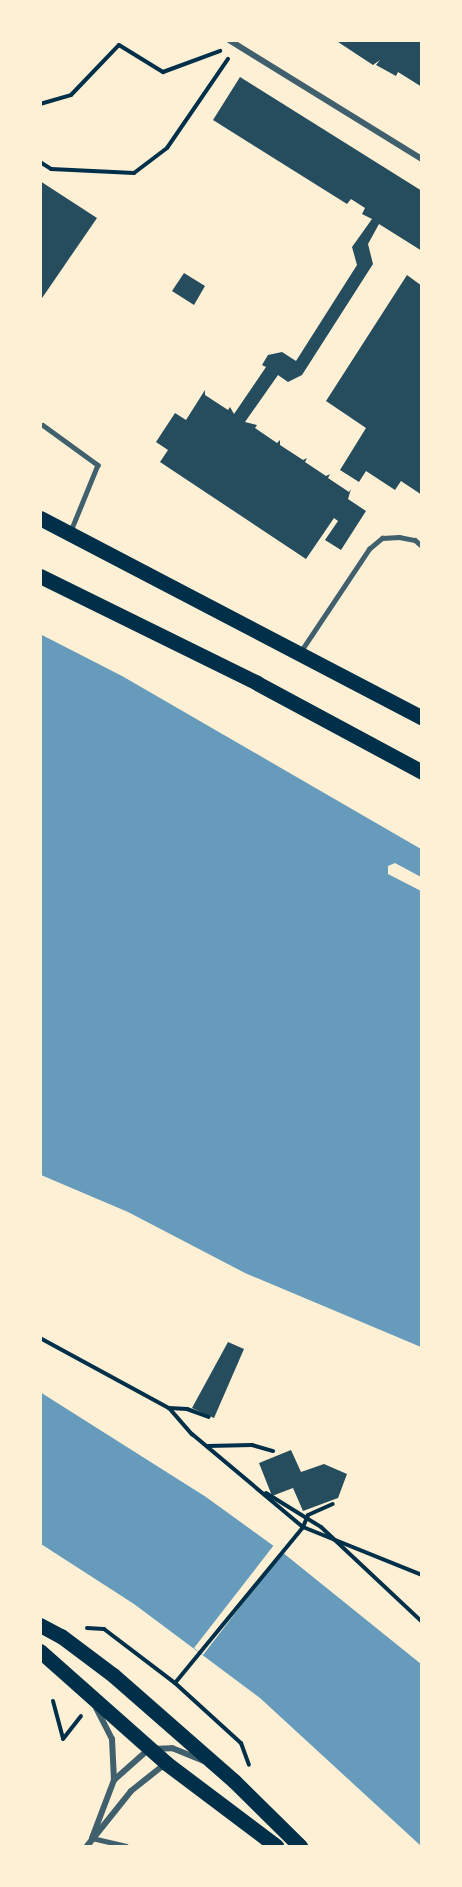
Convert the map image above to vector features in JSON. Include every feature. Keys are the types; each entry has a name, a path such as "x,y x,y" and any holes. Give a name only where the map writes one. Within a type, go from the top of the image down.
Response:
{"main road":[{"path":"40,518 422,718"},
{"path":"40,576 257,683 422,772"},
{"path":"40,1625 62,1636 113,1675 300,1846"},
{"path":"40,1651 149,1749 276,1846"}],"street":[{"path":"229,40 422,159"},
{"path":"92,1838 114,1780 112,1739 93,1701"},
{"path":"114,1780 149,1749 172,1748 216,1767"},
{"path":"87,1846 131,1791 166,1763"}],"lane":[{"path":"43,425 98,465 83,509 70,533"},
{"path":"300,654 369,549 382,538 399,537 415,540 422,546"},
{"path":"92,1838 126,1846"}],"path":[{"path":"40,104 71,95 119,45 163,72 237,46"},
{"path":"40,162 51,169 134,173 167,148 237,46"},
{"path":"40,1338 169,1408 207,1446 303,1527 332,1541 422,1575"},
{"path":"169,1408 187,1409 209,1417"},
{"path":"207,1446 252,1445 273,1451"},
{"path":"232,1467 321,1527 332,1541 422,1622"},
{"path":"175,1683 303,1527 308,1515 333,1504"},
{"path":"87,1628 104,1629 175,1683 241,1743 249,1765"},
{"path":"53,1701 63,1739 93,1701"}],"water":[{"path":"40,634 122,676 421,849 421,1347 245,1273 128,1212 41,1175"},
{"path":"40,1392 206,1497 282,1552 421,1664 421,1846 260,1698 134,1604 41,1544"}],"pier":[{"path":"395,863 421,877 421,891 388,874 388,866"},
{"path":"274,1545 282,1552 203,1655 194,1648"}],"building":[{"path":"335,40 422,40 422,87 398,72 396,76 376,65 380,60 373,65"},
{"path":"240,77 422,191 422,251 379,224 368,244 373,264 302,375 288,382 278,375 245,422 257,425 255,428 277,443 280,440 280,445 303,460 307,458 305,462 326,476 330,474 328,478 349,492 351,489 348,499 366,511 341,550 325,540 338,521 334,518 306,559 160,462 168,450 156,442 175,413 186,420 205,390 205,395 228,410 230,407 234,414 266,367 262,365 268,355 282,352 296,361 357,265 352,247 372,219 362,214 365,208 351,199 347,204 213,120"},
{"path":"40,181 97,218 40,301"},
{"path":"184,273 205,286 194,305 172,291"},
{"path":"407,275 422,286 422,495 401,481 395,490 366,471 359,482 340,470 366,428 326,401"},
{"path":"228,1342 244,1349 214,1418 192,1408"},
{"path":"291,1450 301,1472 324,1464 347,1474 338,1498 303,1511 293,1488 272,1496 259,1463"}]}
